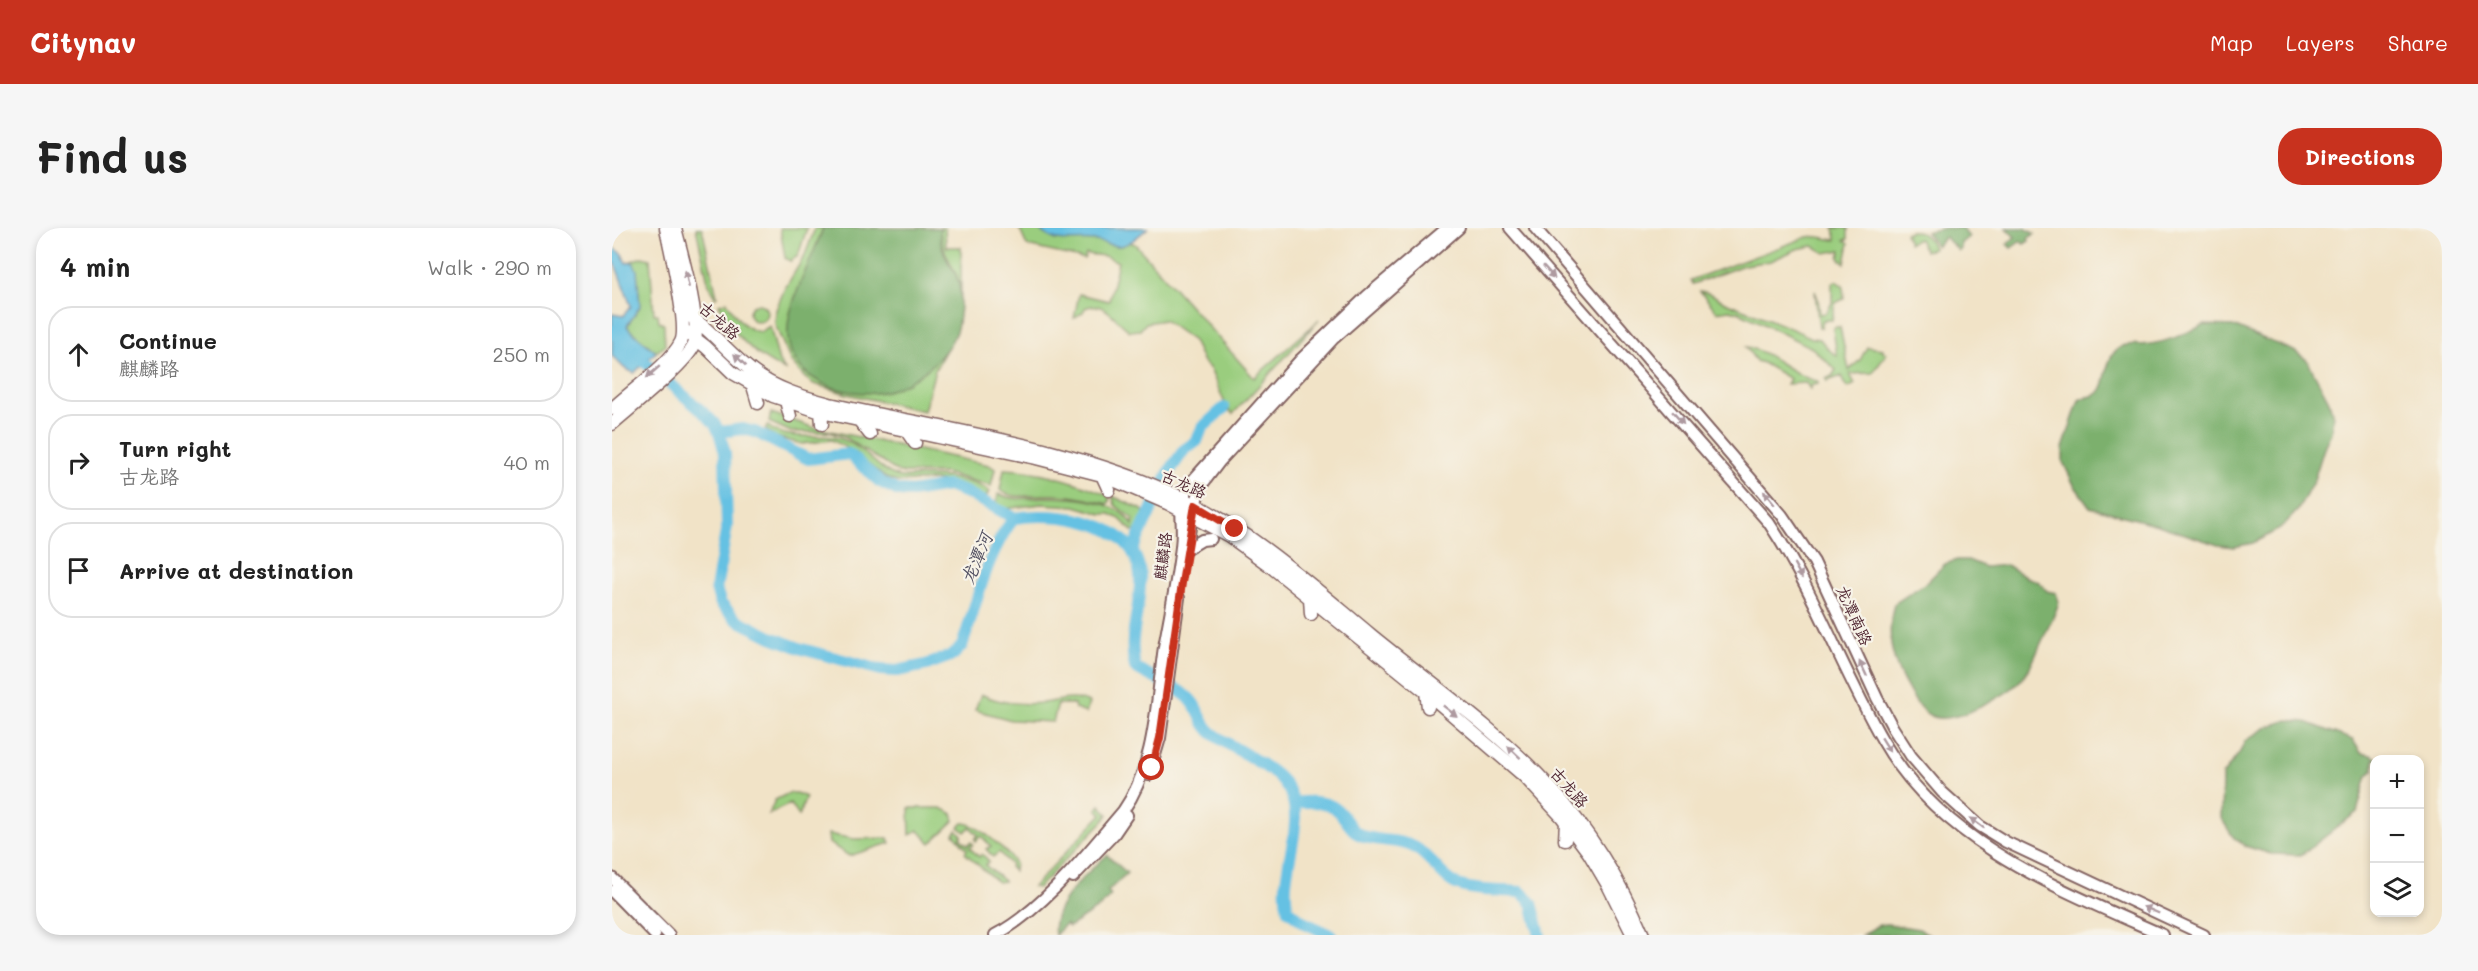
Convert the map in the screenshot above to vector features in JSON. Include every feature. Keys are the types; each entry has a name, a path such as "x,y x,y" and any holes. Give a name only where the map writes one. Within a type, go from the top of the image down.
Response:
{"main road":[{"path":"666,228 681,310 692,334"},
{"path":"612,424 640,392 677,358 681,343 692,334 694,318 675,228"},
{"path":"1181,504 1195,477 1301,359 1367,296 1447,228"},
{"name":"麒麟路","path":"1167,662 1194,510 1204,481 1304,368 1344,328 1459,228"},
{"name":"龙潭南路","path":"1510,228 1769,523 1801,575 1883,743 1904,773 1936,808 1971,837 2023,868 2163,935"},
{"name":"龙潭南路","path":"1535,228 1782,514 1807,550 1879,703 1902,743 1929,778 1960,810 2006,842 2111,890 2198,934"},
{"name":"古龙路","path":"681,310 694,318 753,372 805,398 1119,468 1159,494"},
{"name":"古龙路","path":"692,334 733,373 753,386 822,418 859,420 959,441 1058,469 1102,476 1159,494 1194,510 1229,536 1277,559 1362,622 1497,736 1548,785 1605,859 1643,935"},
{"path":"771,369 776,385"},
{"path":"753,386 758,403"},
{"path":"613,408 640,392"},
{"path":"1657,408 1658,396"},
{"path":"786,401 790,416"},
{"path":"865,403 872,414"},
{"path":"1712,416 1713,434"},
{"path":"859,420 870,434"},
{"path":"906,430 915,443"},
{"path":"959,441 966,454"},
{"path":"1082,451 1088,462"},
{"path":"1102,476 1109,490"},
{"name":"麒麟路","path":"995,935 1012,925 1051,892 1132,799 1144,773 1161,703 1167,662 1181,549 1181,504"},
{"path":"1187,549 1202,540 1211,539"},
{"path":"1271,582 1277,559"},
{"name":"古龙路","path":"1277,559 1310,598 1426,692 1475,739 1524,776 1566,822 1633,935"},
{"path":"1310,598 1311,614"},
{"path":"1348,629 1350,645"},
{"path":"1426,692 1428,707"},
{"name":"麒麟路","path":"1008,935 1045,905 1120,827 1141,793 1152,768 1160,738 1161,703"},
{"path":"1565,840 1566,822"},
{"path":"2072,893 2080,877"},
{"path":"612,878 669,935"},
{"path":"612,891 655,935"},
{"path":"1637,920 1640,904"}],"green space":[{"path":"696,228 702,228 717,296 715,297 708,282"},
{"path":"780,228 807,228 798,256 790,261 785,258"},
{"path":"815,228 823,228 807,270 804,372 842,389 881,390 899,386 916,377 933,364 947,348 935,370 924,411 847,394 814,384 805,378 791,362 775,325 776,310 784,290 805,255"},
{"path":"823,228 940,228 941,241 947,259 960,287 958,324 954,336 938,360 913,379 887,391 857,392 824,384 799,366 792,353 788,337 789,318 795,296"},
{"path":"940,228 945,228 946,247 961,247 961,296 957,278 943,246"},
{"path":"1019,228 1037,228 1056,240 1095,240 1120,246 1129,242 1135,244 1254,378 1319,320 1233,414 1227,408 1210,369 1203,362 1193,341 1164,320 1146,323 1140,330 1130,331 1105,309 1092,306 1085,308 1074,318 1079,294 1109,301 1118,262 1105,256 1086,254 1084,259 1027,246"},
{"path":"1834,228 1848,228 1848,239 1845,240 1849,243 1845,263 1839,258 1841,250 1825,253 1813,246 1797,249 1771,261 1744,265 1693,284 1691,280 1807,237 1836,240"},
{"path":"1945,228 1962,228 1969,237 1961,243 1959,251 1945,237 1936,246 1926,232"},
{"path":"2006,228 2025,228 2035,234 2024,244 2021,241 2011,248 2007,244 2015,237"},
{"path":"1911,231 1925,236 1933,249 1925,251 1919,239 1909,243 1905,233"},
{"path":"642,257 650,259 654,314 658,314 659,322 664,324 665,346 656,352 627,326 640,306 631,263 626,263"},
{"path":"1836,281 1843,286 1844,299 1835,303 1832,320 1823,320 1819,328 1815,291 1820,314 1826,313 1832,303 1832,283"},
{"path":"1700,291 1812,338 1820,339 1837,356 1833,329 1840,327 1849,370 1860,360 1867,347 1883,349 1883,352 1887,353 1873,373 1850,374 1855,384 1848,388 1842,376 1827,381 1826,379 1836,370 1812,348 1739,312 1729,310 1717,312"},
{"path":"727,302 740,321 749,328 760,332 770,326 779,362 785,370 764,359 737,334 719,304"},
{"path":"758,304 764,307 767,313 764,319 758,322 752,319 749,313 752,307"},
{"path":"2204,325 2233,326 2294,351 2307,360 2329,401 2333,416 2331,433 2314,480 2298,510 2280,529 2253,543 2234,547 2218,545 2158,525 2090,507 2074,485 2063,462 2063,448 2079,400 2095,395 2101,390 2109,362 2116,350 2126,345 2148,345 2165,341"},
{"path":"1746,347 1764,353 1800,375 1818,381 1818,384 1812,385 1810,389 1806,383 1787,384 1790,379 1756,361"},
{"path":"771,413 812,427 989,465 995,469 991,486 945,473 899,473 845,437 829,432 791,432 769,422"},
{"path":"768,426 776,431 796,436 838,438 847,441 879,466 900,477 948,477 967,481 989,491 986,498 957,484 934,480 897,482 886,478 856,453 832,440 802,444 775,437 765,429"},
{"path":"1004,469 1044,474 1070,481 1108,495 1110,501 1108,504 1063,495 1013,496 1006,494 1000,490"},
{"path":"998,494 1017,498 1083,499 1117,510 1133,525 1133,519 1115,505 1112,496 1145,513 1137,531 1132,531 1120,519 1110,514 1075,506 1041,504 1005,509 996,505"},
{"path":"1957,560 1968,560 1985,567 2007,565 2039,582 2047,591 2056,593 2059,602 2032,662 2018,683 2001,696 1976,709 1940,718 1931,716 1922,709 1903,680 1895,662 1890,634 1891,624 1894,604 1927,582 1945,564"},
{"path":"981,694 1019,703 1071,699 1089,703 1086,713 1075,709 1074,704 1058,704 1053,722 1011,720 975,710"},
{"path":"2288,720 2306,722 2353,740 2361,753 2371,755 2370,773 2367,776 2357,812 2301,855 2271,854 2245,846 2233,837 2221,818 2222,776 2240,752 2245,741 2267,727"},
{"path":"789,793 806,797 799,816 790,804 769,814 775,800"},
{"path":"1100,805 1108,814 1105,819 1038,888 1033,887 1102,814 1097,809"},
{"path":"909,808 941,808 952,813 954,821 931,843 918,830 910,835"},
{"path":"963,823 976,827 999,845 1015,863 1014,871 999,852 993,857 986,849 991,846 981,836 976,841 978,835 970,827 965,832 959,827"},
{"path":"957,830 962,835 960,838 968,845 971,842 973,844 970,848 979,857 982,854 989,861 985,865 1004,881 998,882 965,853 967,849 954,834"},
{"path":"828,834 854,839 888,838 890,843 849,856 829,843"},
{"path":"1107,855 1127,873 1108,891 1111,895 1101,906 1069,927 1066,924 1055,935 1058,913 1071,891"},
{"path":"1879,925 1919,929 1930,935 1862,935"}],"water":[{"path":"1037,228 1148,228 1131,241 1119,246 1087,240 1058,240"},
{"path":"612,247 622,254 626,263 633,262 637,270 640,306 627,326 656,352 634,373 624,368 612,356 612,314 623,316 631,306 615,264 612,262"}],"waterway":[{"name":"龙潭河","path":"612,331 715,424 725,453 727,526 716,589 721,604 737,620 771,637 802,649 881,670 897,671 926,665 953,655 962,646 989,563 1004,532 1014,518 1032,516 1072,518 1110,531 1125,542 1135,556 1140,575 1133,644 1135,667 1184,694 1192,702 1210,731 1272,771 1282,781 1290,792 1295,818 1286,884 1288,910 1305,923 1331,935"},
{"path":"1132,551 1169,472 1184,450 1197,441 1202,428 1224,408"},
{"path":"719,432 743,429 755,432 808,459 849,454 880,482 898,491 912,492 948,486 967,493 1014,518"},
{"path":"1294,803 1313,802 1332,806 1359,834 1412,846 1424,854 1445,877 1458,885 1481,890 1521,892 1532,903 1540,935"}],"route":[{"path":"1152,768 1160,738 1176,618 1195,505 1235,529"}]}
